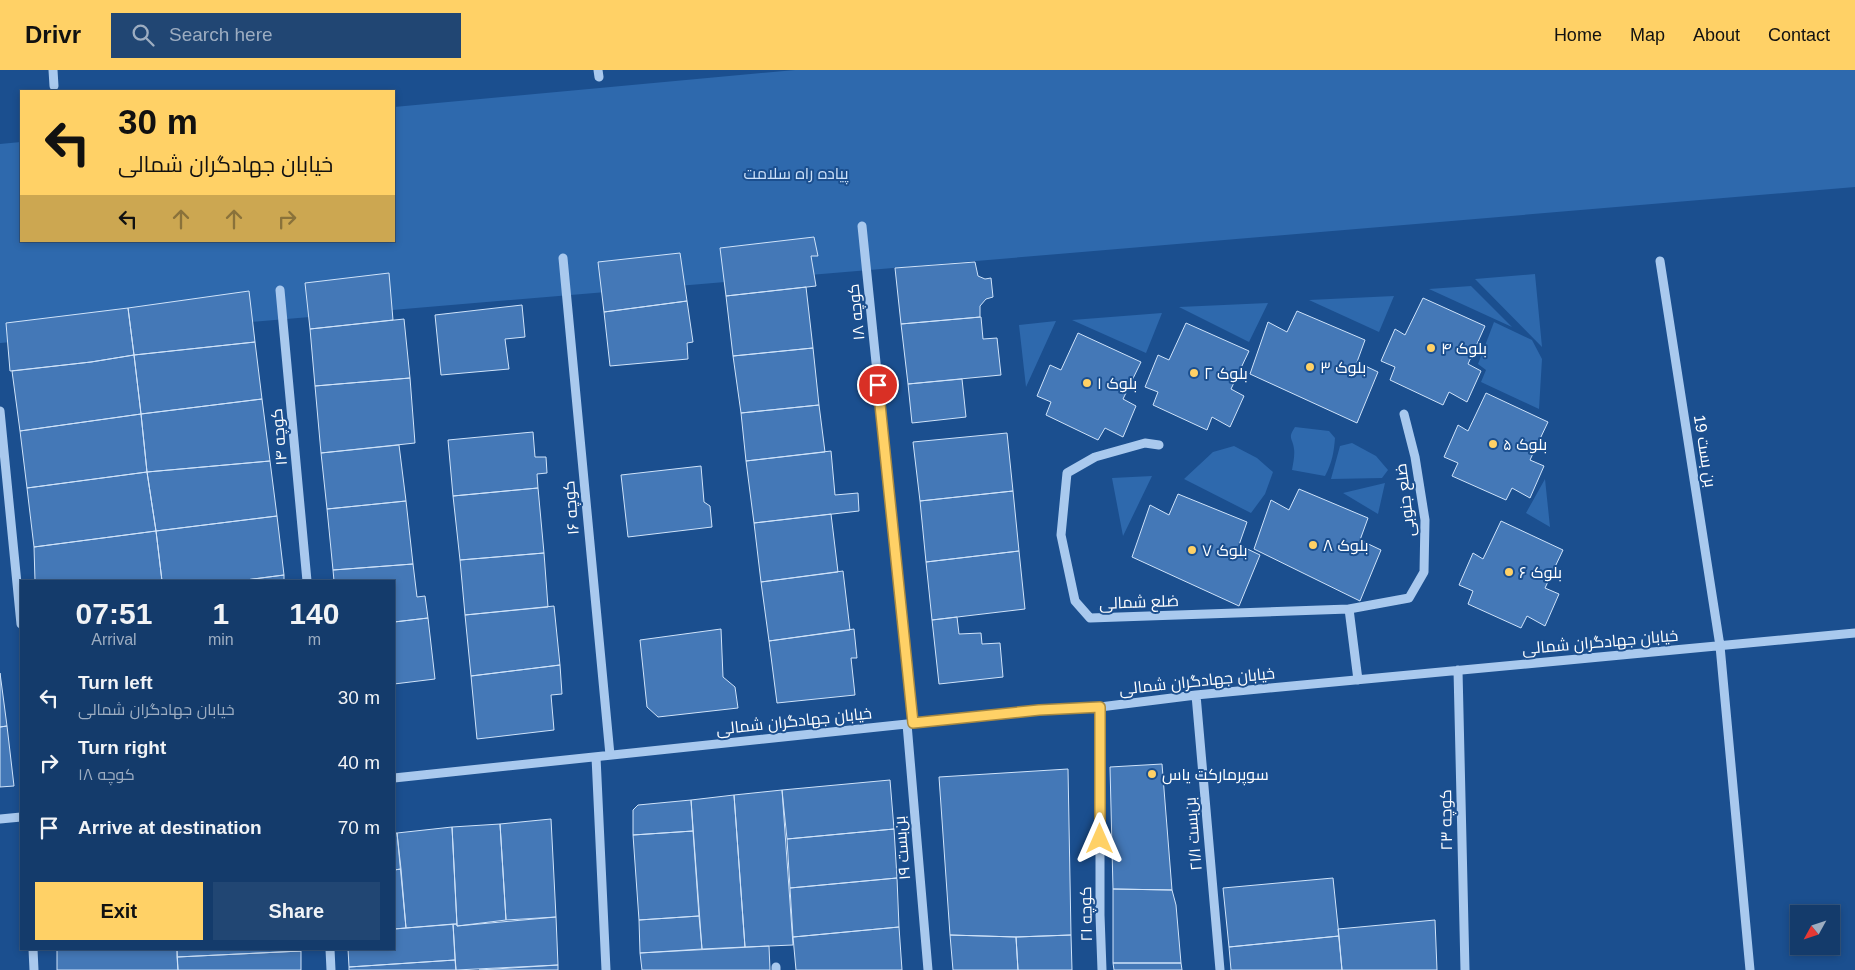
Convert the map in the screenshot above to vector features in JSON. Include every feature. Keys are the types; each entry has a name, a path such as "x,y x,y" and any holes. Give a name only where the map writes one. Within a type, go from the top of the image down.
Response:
{"street":[{"path":"53,70 54,86"},
{"name":"کوچه ۱۸","path":"862,226 910,724"},
{"name":"کوچه ۱۶","path":"563,258 610,755"},
{"name":"بن بست 19","path":"1660,261 1720,646 1750,970"},
{"name":"کوچه ۱۴","path":"280,290 308,580"},
{"path":"0,411 20,614"},
{"name":"ضلع جنوبی","path":"1349,609 1409,598 1424,572 1425,520 1415,457 1404,414"},
{"name":"ضلع شمالی","path":"1159,445 1146,443 1095,457 1068,474 1061,534 1075,601 1090,618 1349,609"},
{"path":"1349,609 1358,680"},
{"name":"خیابان جهادگران شمالی","path":"395,778 1039,710 1100,707 1196,695 1855,633"},
{"name":"کوچه ۲۳","path":"1458,670 1464,970"},
{"name":"بن‌بست ۲۱/۱","path":"1196,695 1220,970"},
{"name":"کوچه ۲۱","path":"1100,707 1100,915 1102,970"},
{"name":"بن‌بست ۱۹","path":"910,724 928,970"},
{"path":"596,757 606,970"},
{"path":"0,819 20,817"},
{"path":"34,950 34,970"},
{"path":"330,950 331,970"}],"green space":[{"name":"پیاده راه سلامت","path":"795,70 1855,70 1855,187 0,343 0,144 20,142 20,242 395,242 395,107"},
{"path":"1535,274 1542,347 1475,279"},
{"path":"1471,286 1512,327 1429,289"},
{"path":"1394,296 1379,332 1309,300"},
{"path":"1268,303 1249,342 1179,307"},
{"path":"1162,313 1146,353 1072,320"},
{"path":"1056,321 1026,387 1019,325"},
{"path":"1494,322 1532,340 1542,359 1539,409 1481,382 1486,370 1478,364"},
{"path":"1295,427 1329,431 1335,438 1332,457 1325,476 1292,470 1294,451 1291,436"},
{"path":"1352,443 1376,456 1388,470 1382,478 1331,479 1340,446"},
{"path":"1234,446 1257,458 1273,472 1265,494 1251,513 1184,479 1213,452"},
{"path":"1152,476 1123,536 1112,478"},
{"path":"1545,479 1550,527 1526,513"},
{"path":"1385,483 1378,514 1343,493"}],"building":[{"path":"814,237 818,256 811,256 816,286 726,296 720,248"},
{"path":"680,253 687,301 604,312 598,262"},
{"path":"975,262 978,276 985,279 991,278 993,297 986,299 980,306 980,317 901,324 895,268"},
{"path":"389,273 393,320 310,329 305,283"},
{"path":"806,287 813,348 733,356 726,296"},
{"path":"249,291 255,342 134,355 128,308"},
{"name":"بلوک ۴","path":"1423,298 1485,326 1468,364 1481,371 1467,402 1449,392 1443,405 1390,380 1395,367 1381,361 1395,329 1405,335"},
{"path":"687,301 693,342 687,343 688,359 610,366 604,312"},
{"path":"522,305 525,337 505,339 509,369 441,375 435,315"},
{"path":"128,308 134,355 10,371 6,323"},
{"name":"بلوک ۳","path":"1297,311 1365,340 1357,362 1378,372 1357,423 1250,374 1268,322 1287,332"},
{"path":"981,317 983,339 997,338 1001,375 908,384 901,324"},
{"path":"404,319 410,378 315,386 310,329"},
{"name":"بلوک ۲","path":"1186,323 1249,351 1231,389 1244,396 1230,427 1212,417 1207,430 1153,405 1158,392 1145,387 1158,355 1169,360"},
{"name":"بلوک ۱","path":"1078,333 1141,362 1123,399 1136,406 1123,437 1105,428 1098,440 1046,415 1051,402 1037,396 1050,365 1061,370"},
{"path":"255,342 262,399 141,414 134,355"},
{"path":"813,348 819,405 741,413 733,356"},
{"path":"134,355 141,414 20,431 12,371"},
{"path":"410,378 415,443 321,453 315,386"},
{"path":"962,379 966,417 912,423 908,384"},
{"name":"بلوک ۵","path":"1486,393 1548,422 1530,460 1544,466 1530,498 1512,488 1506,500 1452,476 1458,463 1444,457 1458,425 1468,431"},
{"path":"262,399 270,461 147,472 141,414"},
{"path":"819,405 825,452 746,461 741,413"},
{"path":"141,414 147,472 27,488 20,431"},
{"path":"533,432 535,457 546,457 547,473 537,474 538,488 453,496 448,440"},
{"path":"1007,433 1013,491 920,501 913,442"},
{"path":"399,445 406,501 327,509 321,453"},
{"path":"831,451 835,495 858,493 859,511 754,523 746,461"},
{"path":"270,461 277,516 156,531 147,472"},
{"path":"701,466 704,502 710,506 712,527 628,537 621,475"},
{"path":"147,472 156,531 34,547 27,488"},
{"path":"538,488 544,553 460,560 453,496"},
{"name":"بلوک ۸","path":"1299,489 1368,518 1360,540 1381,550 1360,601 1254,549 1271,500 1289,510"},
{"path":"1013,491 1019,551 926,562 920,501"},
{"name":"بلوک ۷","path":"1178,494 1247,522 1239,545 1260,555 1239,606 1132,557 1150,505 1169,515"},
{"path":"406,501 413,564 333,570 327,509"},
{"path":"831,514 838,572 761,582 754,523"},
{"path":"277,516 284,575 246,580 162,580 156,531"},
{"name":"بلوک ۶","path":"1501,521 1563,550 1545,588 1559,594 1545,626 1527,616 1521,628 1468,604 1473,591 1459,585 1473,553 1483,559"},
{"path":"156,531 162,580 35,580 34,547"},
{"path":"1019,551 1025,609 932,620 926,562"},
{"path":"544,553 548,607 465,615 460,560"},
{"path":"413,564 417,597 425,596 428,618 395,622 395,580 334,580 333,570"},
{"path":"843,571 850,630 769,641 761,582"},
{"path":"284,575 284,580 246,580"},
{"path":"554,606 560,665 471,676 465,615"},
{"path":"957,617 959,634 981,633 982,644 1000,643 1003,677 939,684 932,620"},
{"path":"428,618 435,679 395,684 395,622"},
{"path":"721,629 723,677 735,687 738,708 658,717 647,707 640,640"},
{"path":"854,629 857,658 851,658 855,695 777,703 769,641"},
{"path":"560,665 562,694 551,695 554,730 477,739 471,676"},
{"path":"0,673 7,726 0,727"},
{"path":"7,726 14,786 0,787 0,727"},
{"path":"1162,764 1172,890 1113,889 1110,767"},
{"path":"1068,769 1071,935 1016,937 950,935 939,777"},
{"path":"890,780 894,829 787,839 782,790"},
{"path":"782,790 793,945 745,947 734,795"},
{"path":"734,795 745,947 702,949 691,800"},
{"path":"691,800 693,831 633,835 633,810 638,805"},
{"path":"551,819 556,917 506,920 500,824"},
{"path":"500,824 506,920 457,926 452,827"},
{"path":"452,827 457,924 406,928 397,833"},
{"path":"894,829 897,878 790,888 787,839"},
{"path":"693,831 699,916 639,920 633,835"},
{"path":"395,833 397,833 401,869 395,870"},
{"path":"401,869 406,928 395,929 395,870"},
{"path":"897,878 899,927 793,937 790,888"},
{"path":"1333,878 1339,936 1229,947 1223,888"},
{"path":"1113,889 1172,890 1176,905 1181,963 1113,963"},
{"path":"699,916 702,949 640,953 639,920"},
{"path":"556,917 558,965 456,970 453,924 457,924 457,926"},
{"path":"1435,920 1437,970 1342,970 1338,929"},
{"path":"453,924 455,960 349,967 348,950 395,950 395,929"},
{"path":"899,927 902,970 796,970 793,937"},
{"path":"950,935 1016,937 1018,970 953,970"},
{"path":"1071,935 1072,970 1018,970 1016,937"},
{"path":"1339,936 1342,970 1231,970 1229,947"},
{"path":"769,946 770,970 642,970 640,953"},
{"path":"57,950 177,950 178,970 57,970"},
{"path":"177,950 301,950 301,951 177,957"},
{"path":"301,951 301,970 178,970 177,957"},
{"path":"455,960 456,970 349,970 349,967"},
{"path":"1113,963 1181,963 1182,970 1114,970"},
{"path":"558,965 558,970 479,970"}],"place":[{"name":"بلوک ۴","path":"1431,348"},
{"name":"بلوک ۳","path":"1310,367"},
{"name":"بلوک ۲","path":"1194,373"},
{"name":"بلوک ۱","path":"1087,383"},
{"name":"بلوک ۵","path":"1493,444"},
{"name":"بلوک ۸","path":"1313,545"},
{"name":"بلوک ۷","path":"1192,550"},
{"name":"بلوک ۶","path":"1509,572"},
{"name":"سوپرمارکت یاس","path":"1152,774"}],"route":[{"path":"878,385 913,723 1039,710 1100,707 1100,839"}]}
